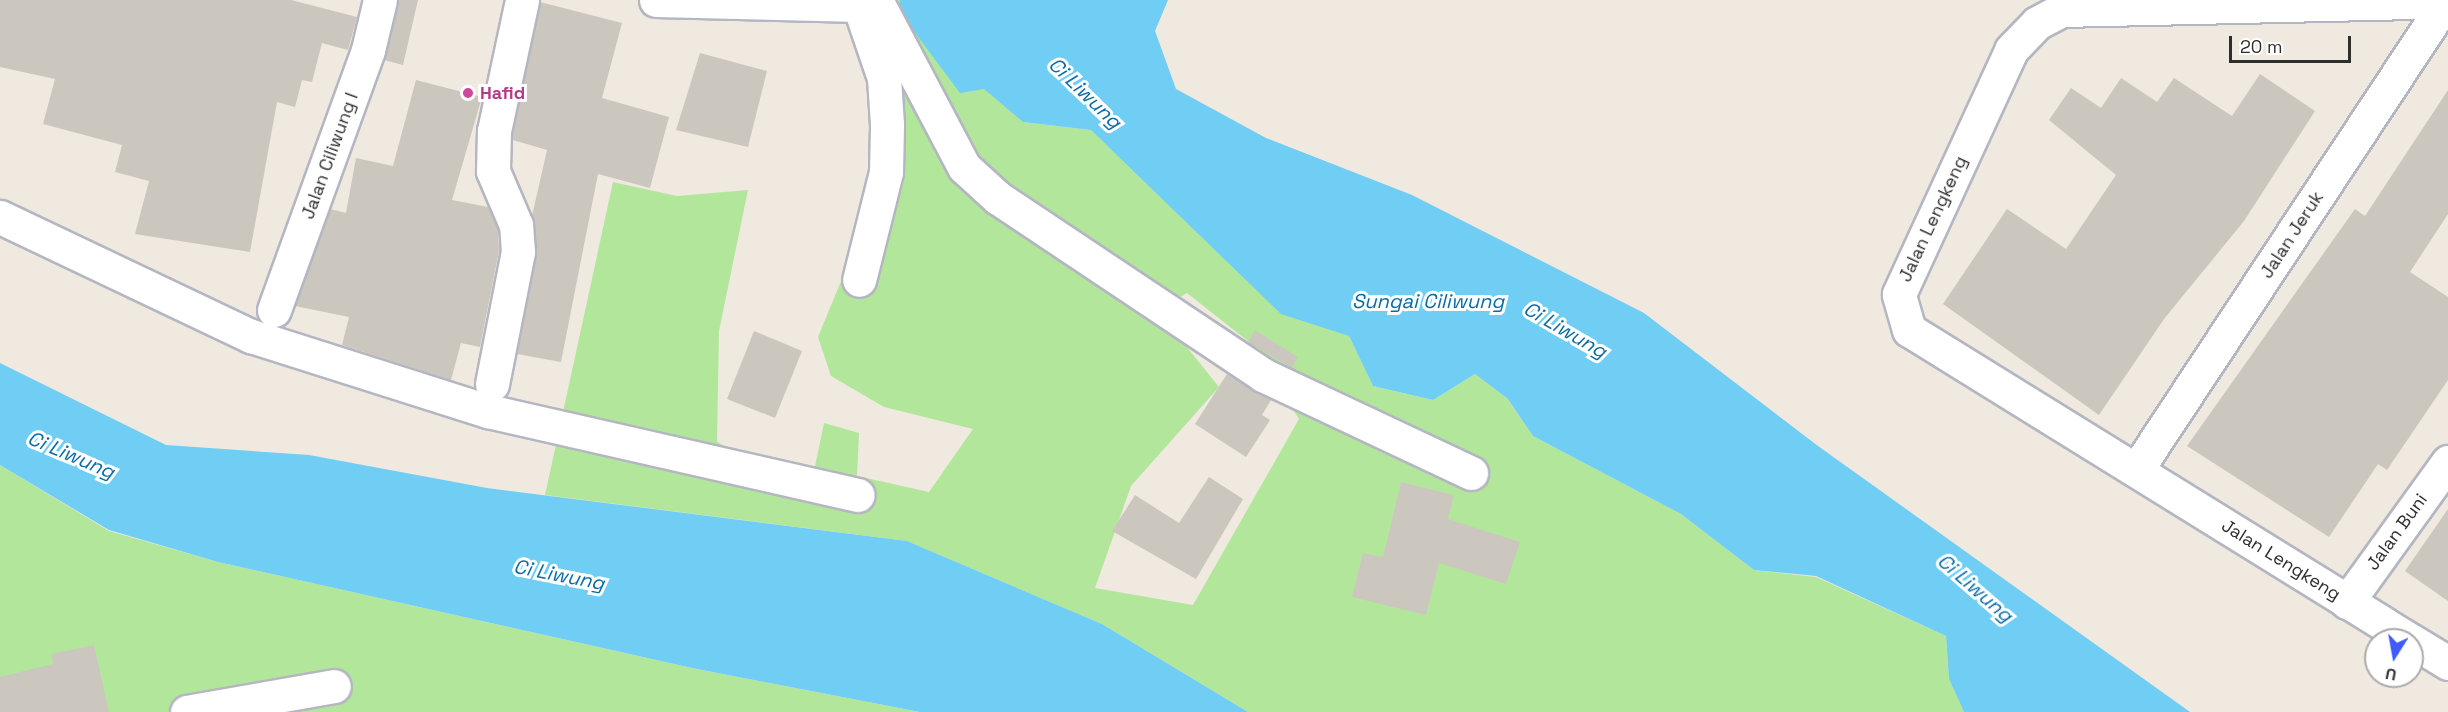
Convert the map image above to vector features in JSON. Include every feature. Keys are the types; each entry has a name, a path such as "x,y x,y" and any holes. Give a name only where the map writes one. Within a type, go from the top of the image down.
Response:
{"street":[{"name":"Jalan Ciliwung I","path":"274,310 368,50 380,0"},
{"path":"492,384 518,252 516,225 493,171 494,131 522,0"},
{"path":"656,0 867,2"},
{"name":"Jalan Lengkeng","path":"2391,628 2137,469 1908,330 1900,312 1899,294 2011,50 2037,23 2061,10 2447,1"},
{"name":"Jalan Jeruk","path":"2137,469 2447,1"},
{"path":"859,280 886,172 887,125 884,78 867,2"},
{"path":"867,2 964,167 998,198 1263,375 1471,473"},
{"path":"0,217 251,336 488,411 858,495"},
{"name":"Jalan Buni","path":"2347,602 2448,462"},
{"name":"Jalan Lengkeng","path":"2424,648 2448,663"},
{"path":"187,712 334,686"}],"green space":[{"path":"867,0 900,0 899,10 1023,122 1091,130 1235,267 1349,336 1373,386 1433,400 1475,374 1508,399 1533,436 1681,514 1754,570 1816,577 1946,636 1949,679 1964,712 1248,712 1102,624 907,541 545,495 613,182 677,196 748,190 719,331 717,441 777,490 808,500 824,423 859,433 857,476 929,492 973,429 884,407 831,376 818,337 886,172","holes":["1187,293 1249,342 1299,419 1193,605 1095,588 1131,486 1219,387 1157,310"]},
{"path":"0,465 109,531 218,562 692,668 920,712 101,712 0,680"}],"water":[{"name":"Sungai Ciliwung","path":"900,0 1168,0 1155,31 1176,89 1266,138 1412,195 1644,313 1818,446 2190,712 1964,712 1949,679 1946,636 1816,576 1754,570 1681,514 1533,436 1508,399 1475,374 1433,400 1373,386 1349,336 1281,314 1091,130 1023,122 984,89 960,93 898,10"},
{"name":"Ci Liwung","path":"0,363 166,445 309,455 487,488 907,541 1102,624 1248,712 920,712 692,668 218,562 109,530 0,465"}],"building":[{"path":"0,0 291,0 357,17 348,50 322,43 312,82 302,80 295,107 277,102 250,252 135,234 149,181 115,172 122,145 43,124 55,79 0,67"},
{"path":"398,0 418,0 403,65 384,60"},
{"path":"540,2 622,23 602,98 669,117 650,188 598,174 561,362 517,354 536,256 532,216 547,150 513,140 513,133"},
{"path":"700,53 767,71 748,147 676,130"},
{"path":"2260,74 2315,111 2244,221 2164,319 2099,415 1943,304 2007,209 2066,249 2116,175 2049,120 2071,88 2101,108 2121,78 2157,102 2174,78 2232,116"},
{"path":"416,80 482,97 452,200 488,207 498,229 499,251 480,347 461,343 451,380 342,345 349,317 295,306 330,209 346,213 356,158 393,166"},
{"path":"2448,90 2448,214 2410,272 2448,297 2448,380 2387,470 2378,464 2329,537 2187,446 2355,209 2365,216"},
{"path":"1255,330 1298,357 1292,368 1248,342"},
{"path":"754,331 802,351 775,418 727,399"},
{"path":"1227,374 1271,400 1262,415 1270,420 1246,457 1195,424"},
{"path":"1209,477 1243,499 1196,579 1112,531 1135,495 1179,523"},
{"path":"1401,482 1454,495 1448,519 1520,542 1506,584 1439,563 1426,615 1352,597 1363,553 1383,557"},
{"path":"2448,509 2448,601 2405,571"},
{"path":"94,645 109,712 0,712 0,677 53,664 51,654"}],"place":[{"name":"Hafid","path":"468,93"}]}
